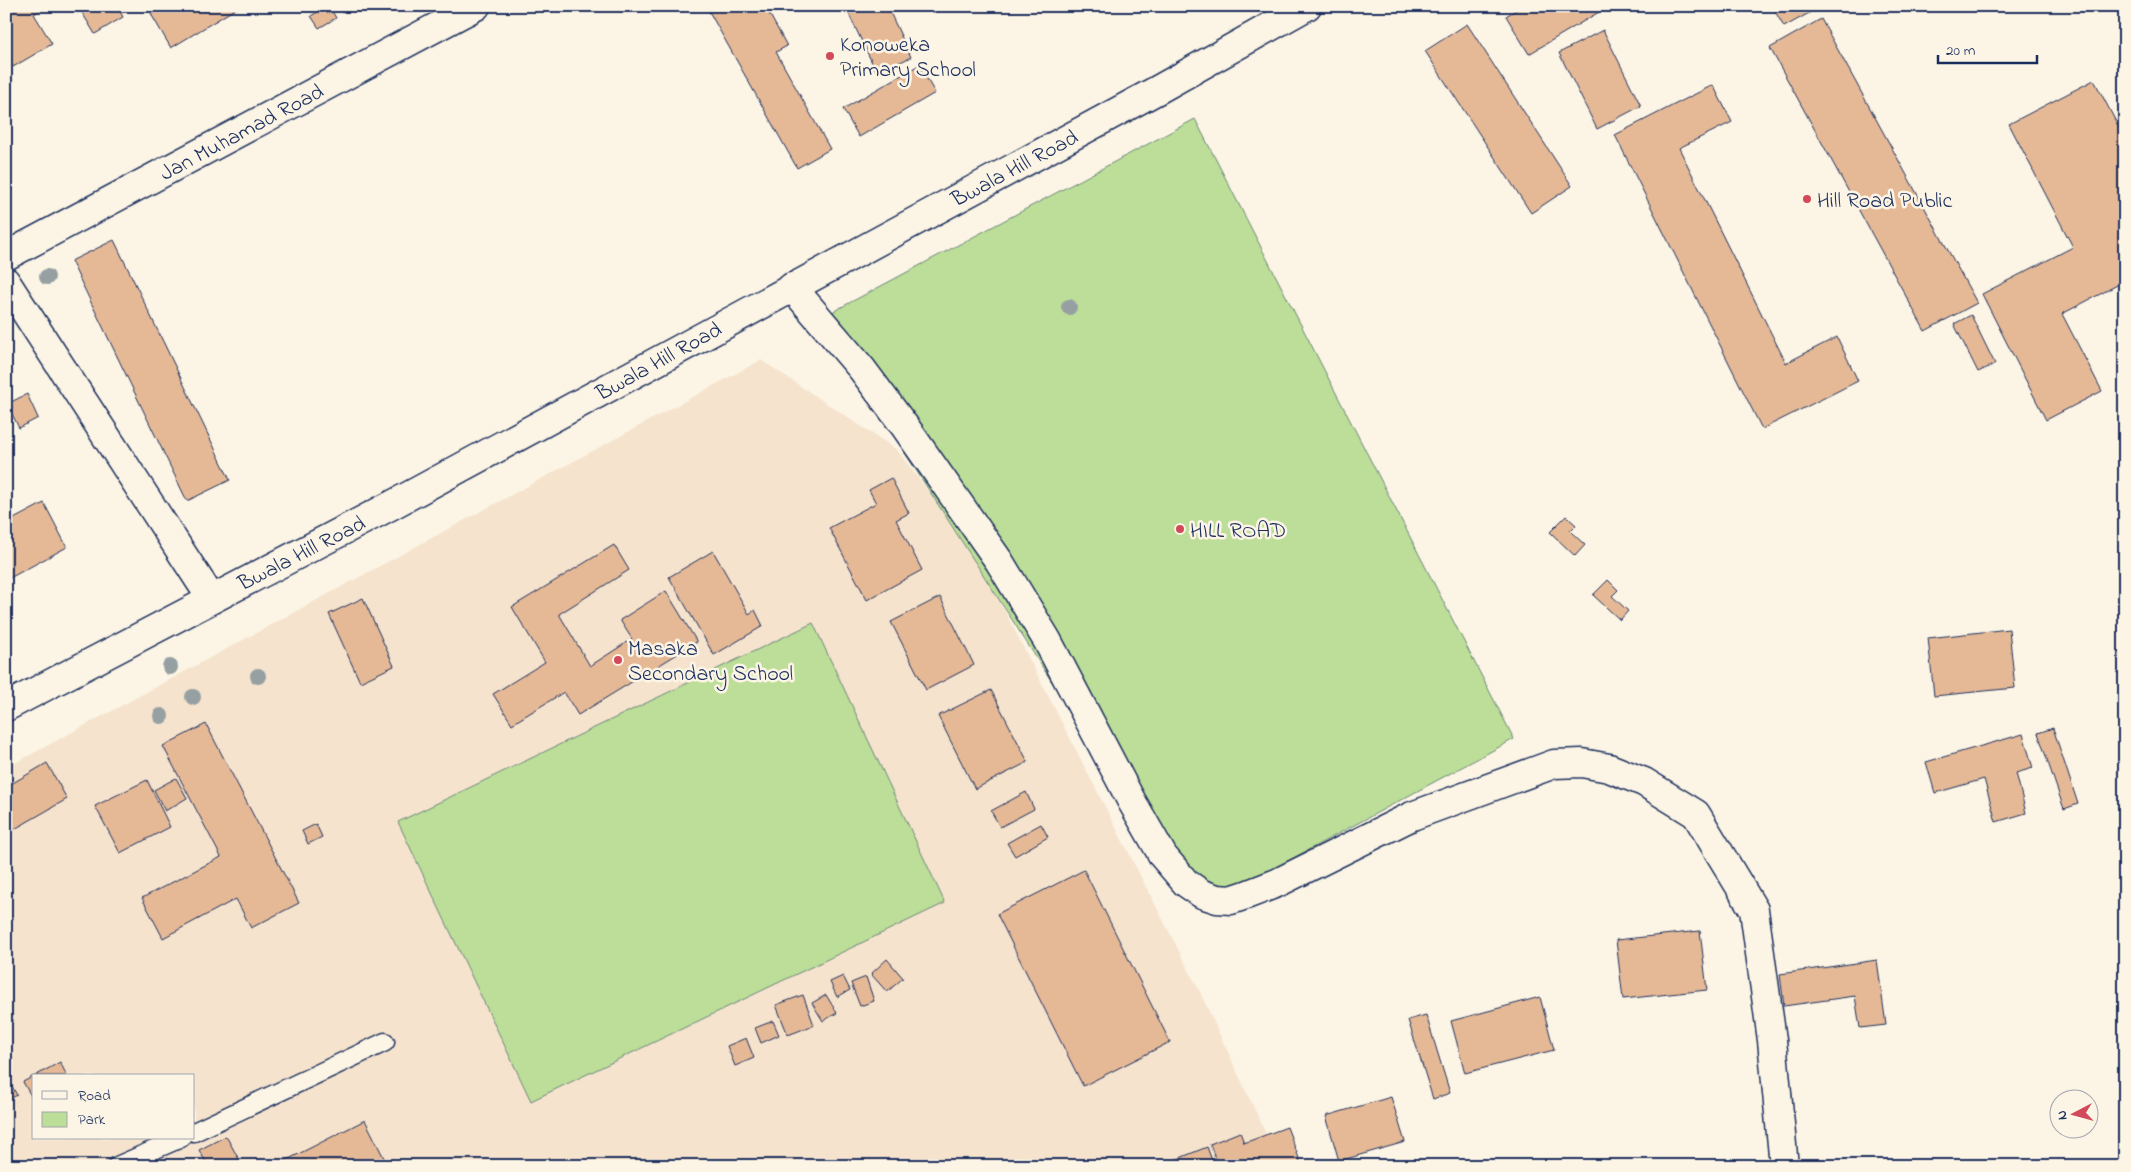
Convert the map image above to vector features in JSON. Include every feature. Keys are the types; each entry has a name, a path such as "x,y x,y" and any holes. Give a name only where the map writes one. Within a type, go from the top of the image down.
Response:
{"street":[{"name":"Jan Muhamad Road","path":"6,256 476,6"},
{"name":"Bwala Hill Road","path":"6,707 211,598 392,505 1162,88 1307,6"},
{"path":"6,282 211,598"},
{"path":"792,287 868,376 999,561 1047,640 1131,800 1163,856 1186,883 1202,894 1217,899 1231,900 1246,895 1277,883 1412,816 1554,764 1582,763 1609,768 1644,782 1696,814 1754,910 1783,1153 1771,1166"}],"lane":[{"path":"195,1132 385,1042"},
{"path":"117,1166 176,1140"}],"shaded area":[{"name":"Masaka Secondary School","path":"761,360 897,450 975,553 1198,988 1281,1166 6,1166 6,768"}],"green space":[{"name":"HILL ROAD","path":"1195,119 1514,739 1217,899 1172,869 819,319"},
{"path":"813,623 945,903 531,1101 398,822"}],"building":[{"path":"6,6 47,6 34,14 52,44 13,67 6,55"},
{"path":"78,6 117,6 123,17 95,34"},
{"path":"164,6 240,6 171,48 151,14"},
{"path":"329,6 336,18 319,28 311,16"},
{"path":"339,6 353,6 342,13"},
{"path":"706,6 765,6 787,46 776,52 830,149 797,168"},
{"path":"845,6 887,6 911,57 877,73"},
{"path":"1522,6 1602,6 1604,9 1529,54 1506,16"},
{"path":"1772,6 1820,6 1820,7 1784,27"},
{"path":"1821,19 1977,303 1925,331 1770,48"},
{"path":"1467,24 1572,186 1531,213 1425,51"},
{"path":"1603,30 1641,106 1597,129 1559,53"},
{"path":"919,65 935,93 859,137 843,109"},
{"path":"2094,80 2125,139 2125,281 2062,314 2102,391 2046,420 1982,294 2073,247 2009,124"},
{"path":"1713,85 1732,122 1679,148 1786,363 1837,337 1858,381 1762,429 1615,135"},
{"path":"114,240 230,480 187,501 71,261"},
{"path":"1971,315 1995,364 1978,372 1954,324"},
{"path":"27,394 38,418 19,428 7,404"},
{"path":"891,478 909,513 896,520 922,570 867,600 829,528 876,503 869,490"},
{"path":"44,503 67,547 6,580 6,523"},
{"path":"1566,516 1576,525 1570,531 1585,545 1575,556 1550,532"},
{"path":"614,545 629,570 559,614 590,666 632,639 620,620 666,591 697,642 578,715 564,692 512,724 493,694 545,662 512,607"},
{"path":"713,551 749,614 755,610 763,626 714,655 669,577"},
{"path":"1608,580 1618,590 1612,596 1628,611 1620,620 1593,595"},
{"path":"940,597 974,665 926,690 891,622"},
{"path":"363,598 394,666 360,682 329,614"},
{"path":"2009,629 2015,688 1934,696 1928,638"},
{"path":"991,690 1028,762 975,789 938,716"},
{"path":"206,724 299,903 251,928 236,899 163,938 142,898 221,857 163,746"},
{"path":"2053,728 2078,804 2064,809 2038,733"},
{"path":"2023,734 2033,768 2016,773 2026,813 1996,822 1984,779 1935,793 1926,762"},
{"path":"47,763 67,799 6,834 6,787"},
{"path":"176,778 187,798 165,811 154,790"},
{"path":"147,780 170,827 120,853 95,806"},
{"path":"1026,792 1034,809 1000,827 991,811"},
{"path":"316,824 322,837 308,844 302,831"},
{"path":"1041,824 1048,837 1015,856 1007,843"},
{"path":"1084,870 1170,1042 1083,1086 997,914"},
{"path":"1700,931 1707,990 1623,999 1616,940"},
{"path":"887,959 903,978 887,992 871,974"},
{"path":"1877,960 1886,1025 1860,1028 1855,996 1784,1006 1780,974"},
{"path":"843,976 850,990 837,997 830,982"},
{"path":"866,977 874,1001 860,1006 851,983"},
{"path":"803,995 814,1025 788,1035 776,1005"},
{"path":"826,995 837,1013 823,1021 812,1003"},
{"path":"1540,997 1554,1050 1465,1073 1451,1021"},
{"path":"1426,1015 1450,1093 1433,1099 1408,1020"},
{"path":"773,1021 779,1035 761,1043 755,1028"},
{"path":"746,1038 754,1058 735,1066 727,1046"},
{"path":"60,1062 66,1074 39,1074"},
{"path":"6,1076 17,1095 6,1101"},
{"path":"32,1077 32,1098 23,1082"},
{"path":"1391,1097 1405,1142 1339,1161 1326,1116"},
{"path":"365,1120 387,1164 384,1166 275,1166"},
{"path":"1287,1127 1302,1166 1218,1166 1210,1144 1240,1132 1244,1143"},
{"path":"226,1136 241,1163 237,1166 208,1166 199,1150"},
{"path":"1207,1147 1214,1166 1160,1166"}],"place":[{"name":"Konoweka Primary School","path":"830,56"},
{"name":"Hill Road Public","path":"1807,199"},
{"name":"HILL ROAD","path":"1180,529"},
{"name":"Masaka Secondary School","path":"618,660"}]}
